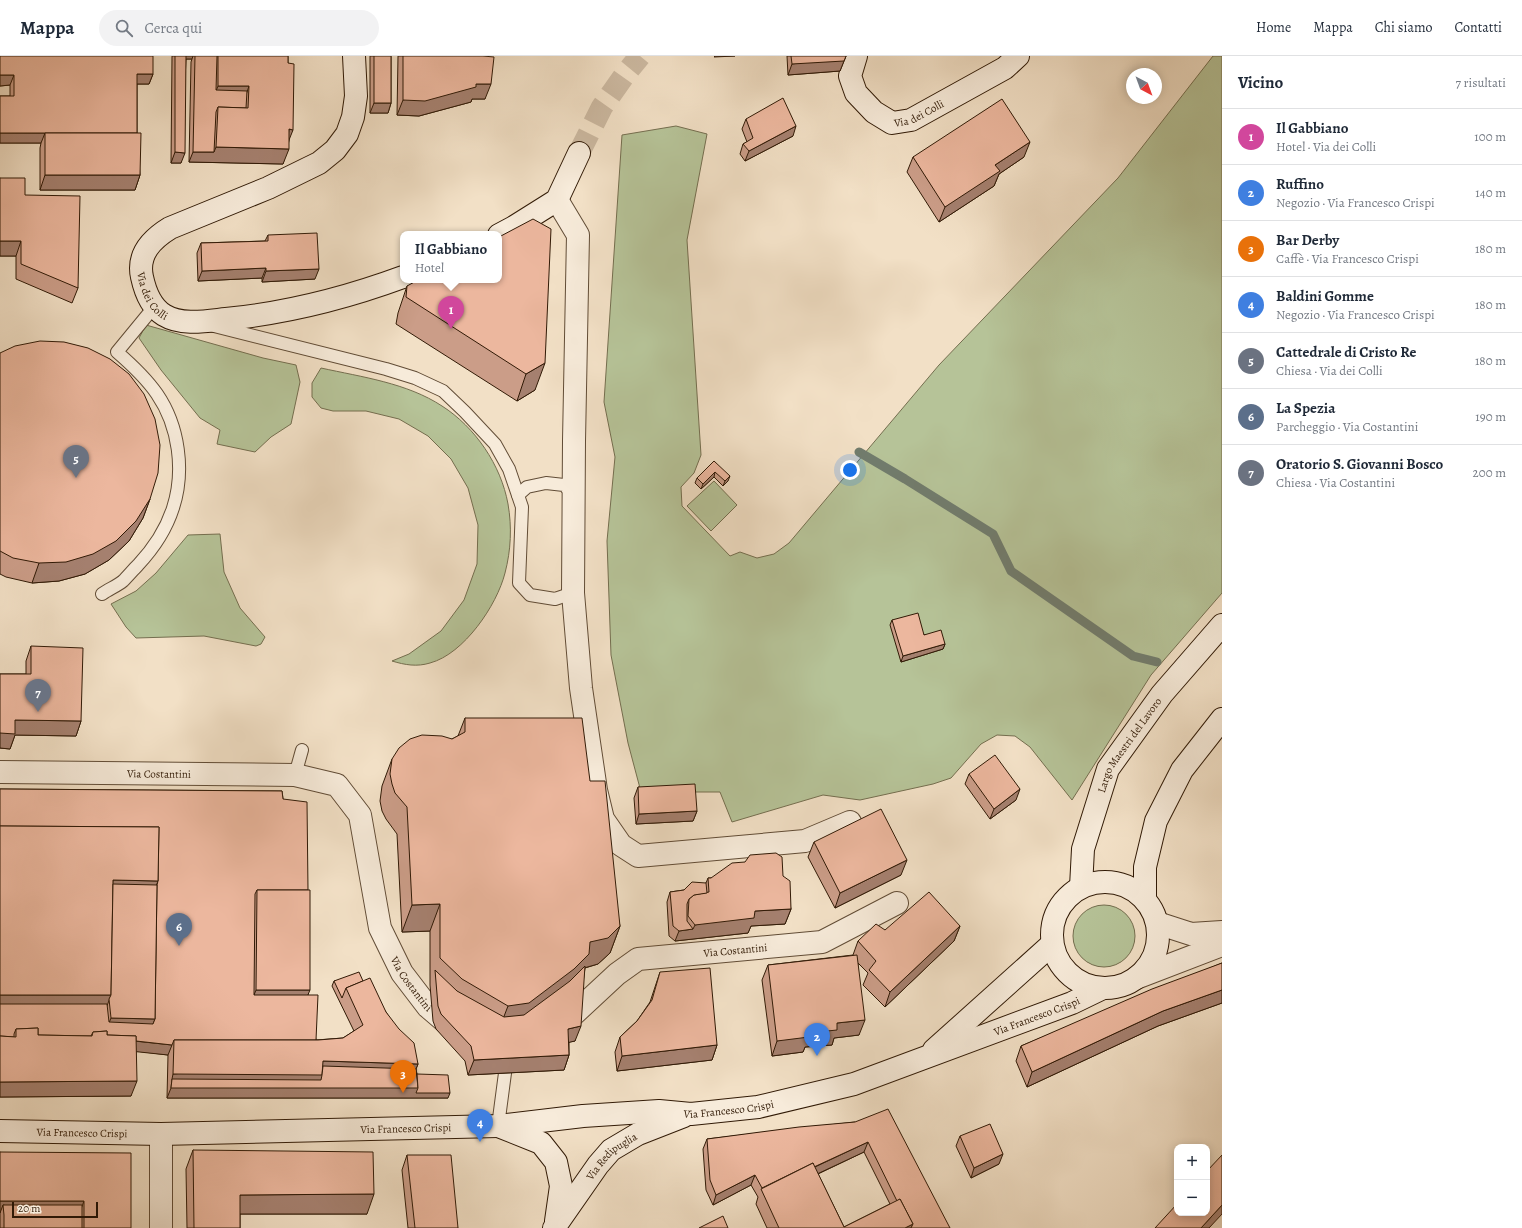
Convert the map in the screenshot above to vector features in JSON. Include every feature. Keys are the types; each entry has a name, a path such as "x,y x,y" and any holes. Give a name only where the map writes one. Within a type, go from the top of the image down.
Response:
{"street":[{"name":"Via dei Colli","path":"354,56 356,96 353,118 347,134 335,150 319,163 268,188 170,228 157,236 150,242 146,250 140,271 144,288 154,308 164,315 174,319 197,322 261,316 307,307 368,290 400,278"},
{"name":"Via dei Colli","path":"856,56 850,76 856,93 874,112 892,123 911,120 1005,68 1018,56"},
{"path":"502,233 557,200 579,153"},
{"path":"557,200 578,235 573,593 581,688 596,790 604,819 622,845 638,856 805,842 850,822"},
{"name":"Largo Maestri del Lavoro","path":"1081,887 1083,849 1108,769 1162,694 1222,625"},
{"path":"1145,899 1145,867 1156,821 1182,770 1222,719"},
{"name":"Via Costantini","path":"0,772 295,775 337,785 360,815 380,928 402,973 428,1007 463,1037 475,1043"},
{"path":"1136,978 1147,967 1155,954 1158,939 1157,923 1153,910 1145,899 1136,891 1126,886 1115,882 1104,881 1081,887 1069,895 1059,906 1053,920 1051,945 1060,965 1072,977 1086,985 1103,988 1120,986 1136,978 1222,945"},
{"name":"Via Costantini","path":"543,1038 556,1031 617,974 638,959 822,942 896,903"},
{"path":"1157,923 1190,934 1222,932"},
{"name":"Via Francesco Crispi","path":"924,1059 1051,945"},
{"name":"Via Francesco Crispi","path":"0,1131 161,1134 498,1126 583,1116 659,1111 690,1114 758,1106 854,1084 1072,1003 1103,988"},
{"name":"Via Redipuglia","path":"554,1227 598,1165 611,1150 638,1134 690,1114"},
{"name":"Via Redipuglia","path":"498,1126 541,1143 556,1162 561,1186 554,1227"},
{"path":"161,1134 161,1228"}],"lane":[{"path":"102,594 124,580 143,559 161,535 173,508 179,479 178,450 171,421 158,394 139,372 117,352 154,308"},
{"path":"197,322 386,369 415,378 443,391 495,444 509,469 522,507 519,583 530,595 555,599 573,593"},
{"path":"518,495 527,487 546,483 564,485 574,496"},
{"path":"295,775 302,750"},
{"path":"498,1126 505,1073"}],"green space":[{"path":"1213,56 1222,56 1222,593 1151,675 1072,800 1030,747 1015,736 997,735 981,744 951,778 933,784 860,800 823,795 732,822 720,792 641,792 628,743 611,655 607,541 615,457 604,402 622,135 676,126 707,134 687,240 701,455 694,473 681,487 682,506 730,556 740,552 757,558 774,554 789,543 939,365 1118,178"},
{"path":"146,325 263,358 296,365 300,382 291,424 271,437 255,452 217,444 220,430 200,418 161,370 139,338"},
{"path":"321,368 399,386 428,398 442,406 476,436 493,461 505,489 510,521 510,547 501,586 487,613 477,627 455,650 443,658 420,665 402,664 392,661 409,654 441,631 464,600 477,564 478,525 468,488 451,459 428,436 399,419 366,411 333,411 321,408 312,397 312,383"},
{"path":"714,481 737,505 711,531 687,506"},
{"path":"220,534 224,572 240,608 265,637 261,644 256,646 204,636 136,638 126,627 111,604 136,591 156,573 188,535"},
{"path":"1098,905 1110,905 1126,914 1133,924 1135,936 1133,948 1126,958 1110,967 1098,967 1087,962 1078,953 1073,942 1073,930 1078,919 1087,910"}],"building":[{"path":"0,56 153,56 153,74 137,74 137,133 0,133 0,96 14,96 14,75 0,75"},
{"path":"175,56 186,56 185,153 175,152"},
{"path":"195,56 217,56 216,90 247,91 246,108 218,107 216,112 214,152 193,152"},
{"path":"218,56 288,56 288,63 294,64 293,130 289,129 289,149 216,147 218,107 248,108 249,86 218,86"},
{"path":"374,56 391,56 391,103 374,103"},
{"path":"403,56 494,57 491,84 476,84 476,87 425,101 403,100"},
{"path":"791,56 846,56 844,61 792,64"},
{"path":"783,98 796,126 749,151 743,144 753,138 746,119"},
{"path":"1002,99 1030,142 995,165 1000,171 945,207 913,157"},
{"path":"45,133 141,133 140,175 45,175"},
{"path":"0,178 25,178 25,195 80,196 78,288 21,264 21,241 0,241"},
{"path":"533,219 551,229 545,363 526,374 406,297 407,286 412,283 502,283 502,235"},
{"path":"317,233 319,269 266,271 266,268 202,271 201,243 268,241 268,235"},
{"path":"40,341 64,342 88,348 110,359 129,374 144,394 155,419 160,445 158,473 150,499 136,521 116,541 93,554 66,562 39,563 13,558 0,551 0,353 15,346"},
{"path":"714,461 730,476 725,481 715,472 703,484 697,478"},
{"path":"918,613 924,635 941,630 945,644 903,656 892,620"},
{"path":"31,646 83,648 81,721 15,720 15,734 0,733 0,674 31,674"},
{"path":"465,718 582,718 590,781 605,781 620,926 608,938 590,942 589,954 574,969 529,1003 508,1006 462,979 440,958 440,904 412,905 407,807 395,793 392,784 390,774 392,759 399,748 410,739 422,735 442,736 452,739 465,732"},
{"path":"995,755 1020,789 994,809 969,774"},
{"path":"695,784 697,811 639,814 638,787"},
{"path":"0,789 282,791 283,799 307,802 308,890 257,890 255,894 254,995 318,995 316,1040 174,1040 172,1045 136,1041 136,1036 107,1035 107,1031 93,1032 91,1036 38,1035 38,1028 16,1029 14,1037 0,1036 0,1004 107,1004 109,1022 153,1024 155,1019 159,827 0,826"},
{"path":"881,809 907,860 840,893 814,842"},
{"path":"0,826 159,827 158,881 113,880 111,995 0,995"},
{"path":"776,853 782,857 783,876 790,881 791,909 755,911 754,918 695,925 688,916 689,899 694,895 709,892 708,878 711,878 732,863 745,862 750,855"},
{"path":"692,882 706,883 707,893 694,895 689,899 687,904 687,921 693,929 679,931 673,926 670,892 684,890"},
{"path":"113,884 157,885 155,1019 111,1018 109,999 111,995"},
{"path":"257,890 310,890 310,990 256,990"},
{"path":"929,892 960,926 890,992 869,970 876,961 858,941 876,924 885,930"},
{"path":"857,955 865,1020 837,1023 837,1030 808,1033 809,1037 777,1041 768,965"},
{"path":"1222,963 1222,990 1163,1011 1032,1072 1021,1046 1152,989"},
{"path":"585,966 581,1026 568,1029 569,1055 474,1060 471,1046 441,1014 438,1006 435,970 457,991 504,1017 524,1015 570,981"},
{"path":"710,968 717,1045 622,1056 620,1037 637,1021 652,1000 660,972"},
{"path":"359,972 363,981 346,988 342,998 334,981"},
{"path":"370,978 386,1012 399,1029 414,1043 418,1064 323,1061 322,1075 173,1074 174,1040 318,1040 343,1038 363,1025 346,988"},
{"path":"38,1028 38,1035 92,1036 93,1032 107,1031 107,1035 136,1036 137,1081 0,1082 0,1036 16,1037 16,1029"},
{"path":"323,1066 416,1069 418,1088 171,1088 172,1079 321,1080"},
{"path":"417,1074 448,1075 450,1093 416,1093 418,1088"},
{"path":"888,1109 950,1228 911,1228 913,1224 900,1199 897,1201 868,1142 814,1167 813,1163 762,1188 755,1175 716,1195 710,1180 707,1139 799,1127 855,1122"},
{"path":"990,1124 1003,1154 974,1168 960,1136"},
{"path":"193,1150 373,1152 374,1194 240,1195 240,1228 194,1228"},
{"path":"0,1152 131,1153 131,1228 84,1228 84,1201 0,1201"},
{"path":"407,1155 451,1155 458,1228 415,1228"},
{"path":"1222,1155 1222,1205 1201,1228 1155,1228 1174,1207 1174,1216 1210,1216 1210,1168"},
{"path":"813,1163 844,1227 900,1199 913,1224 905,1228 779,1228 761,1189"},
{"path":"3,1205 82,1205 82,1228 4,1228"},
{"path":"723,1216 728,1228 699,1228"}],"waterway":[{"path":"859,452 993,534 1011,571 1133,656 1157,662"}],"tunnel":[{"path":"579,153 602,107 640,56"}],"place":[{"name":"Il Gabbiano","path":"451,329"},
{"name":"Cattedrale di Cristo Re","path":"76,478"},
{"name":"Oratorio S. Giovanni Bosco","path":"38,712"},
{"name":"La Spezia","path":"179,946"},
{"name":"Ruffino","path":"817,1056"},
{"name":"Bar Derby","path":"403,1093"},
{"name":"Baldini Gomme","path":"480,1142"}]}
